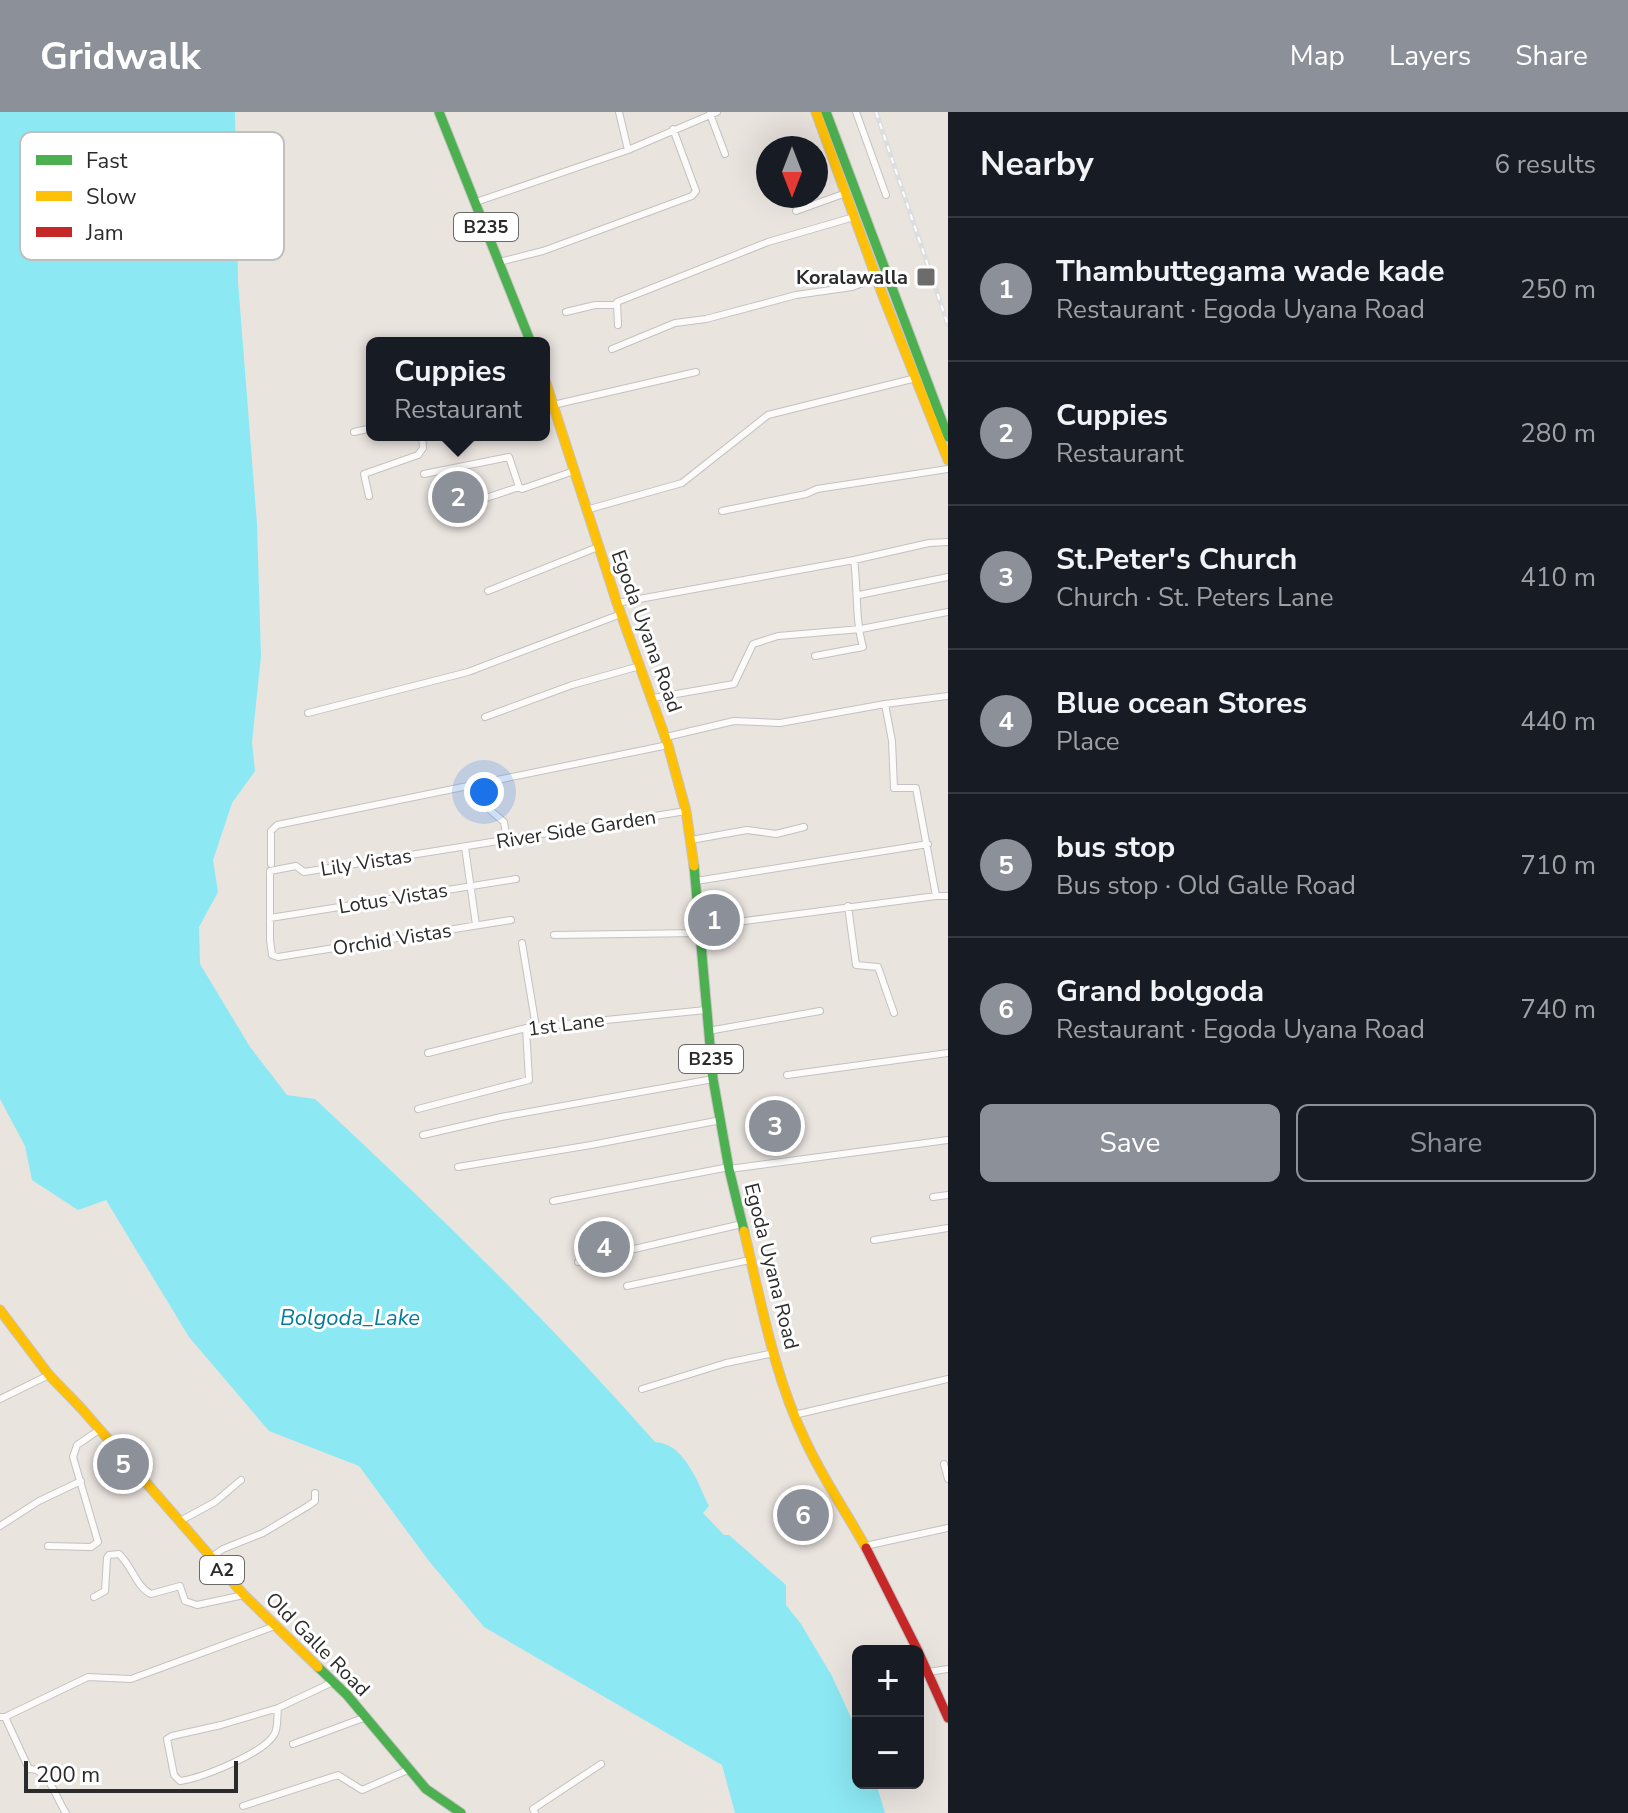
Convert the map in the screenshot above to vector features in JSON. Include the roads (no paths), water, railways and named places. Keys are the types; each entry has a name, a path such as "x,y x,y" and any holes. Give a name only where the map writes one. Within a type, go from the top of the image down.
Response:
{"main road":[{"name":"B235","path":"439,112 529,337"},
{"path":"816,112 948,460"},
{"path":"826,112 948,437"},
{"name":"Egoda Uyana Road","path":"550,398 617,603 653,698 686,811 696,881 713,1079 729,1168 774,1353 806,1443 865,1546 948,1718"},
{"name":"Old Galle Road","path":"0,1310 49,1375 210,1558 366,1717 426,1789 461,1813"}],"street":[{"path":"619,112 628,150"},
{"path":"856,112 886,195"},
{"path":"476,202 628,150 709,114 725,154"},
{"path":"499,262 543,251 692,196 696,191 673,129"},
{"path":"796,211 846,193"},
{"path":"618,325 617,302 768,242 854,217"},
{"path":"612,349 675,323 706,319 796,295 852,287 877,278"},
{"path":"566,312 595,305 617,305"},
{"path":"553,405 696,372"},
{"path":"586,510 682,483 768,415 790,407 916,378"},
{"path":"354,432 366,429"},
{"path":"369,496 364,474 418,455 423,448 422,441"},
{"path":"424,474 509,457 519,487"},
{"path":"722,511 817,489 948,469"},
{"path":"456,508 574,471"},
{"path":"617,603 854,560 929,543 948,542"},
{"path":"488,591 598,547"},
{"path":"815,656 863,647 858,629 859,595 854,560"},
{"path":"859,595 948,577"},
{"path":"653,698 734,684 753,644 778,636 858,629 948,612"},
{"path":"308,713 468,672 621,614"},
{"path":"485,717 572,685 640,666"},
{"path":"270,918 271,831 277,825 487,782 667,741 734,721 780,723 948,696"},
{"path":"885,704 892,741 894,788 916,788 936,896"},
{"path":"487,782 490,810 504,822 507,840"},
{"name":"River Side Garden","path":"465,847 686,811"},
{"path":"691,840 747,830 776,834 804,827"},
{"path":"696,881 928,844"},
{"path":"465,847 476,925"},
{"name":"Lily Vistas","path":"271,867 296,866 304,872 465,847"},
{"name":"Lotus Vistas","path":"270,918 516,879"},
{"path":"554,935 699,930 848,906 948,896"},
{"path":"848,906 855,962 859,967 874,966 880,970 894,1013"},
{"name":"Orchid Vistas","path":"270,918 272,955 278,957 511,920"},
{"path":"522,943 536,1027"},
{"name":"1st Lane","path":"428,1053 526,1028 706,1010"},
{"path":"708,1031 820,1011"},
{"path":"418,1109 529,1080 526,1028"},
{"path":"787,1075 948,1053"},
{"path":"423,1135 501,1117 713,1079"},
{"path":"458,1167 721,1120"},
{"path":"553,1201 729,1168 948,1140"},
{"path":"933,1197 948,1195"},
{"path":"578,1262 742,1224"},
{"path":"874,1240 948,1228"},
{"path":"627,1286 750,1260"},
{"path":"642,1389 726,1363 774,1353"},
{"path":"0,1399 49,1375"},
{"path":"794,1415 948,1379"},
{"path":"99,1429 74,1450 73,1457 96,1526 96,1545 102,1556 107,1558"},
{"path":"944,1464 948,1479"},
{"path":"180,1521 215,1502 241,1480"},
{"path":"0,1526 39,1501 81,1481"},
{"path":"210,1558 223,1549 263,1533 308,1506 315,1501 315,1493"},
{"path":"865,1546 948,1528"},
{"path":"48,1546 96,1545"},
{"path":"107,1558 113,1554 124,1559 141,1587 151,1594 180,1586 185,1601 193,1605 244,1595"},
{"path":"94,1597 105,1591 107,1558"},
{"path":"66,1813 55,1798 46,1774 38,1768 29,1769 3,1717 88,1677 131,1679 275,1626"},
{"path":"928,1672 948,1669"},
{"path":"278,1708 275,1733 263,1746 197,1779 180,1781 174,1775 167,1739 172,1736 278,1708 333,1682"},
{"path":"293,1744 366,1717"},
{"path":"535,1813 533,1809 601,1764"},
{"path":"243,1806 338,1775 362,1790 410,1769"}],"water":[{"name":"Bolgoda_Lake","path":"0,112 235,112 235,132 20,132 20,260 238,260 257,524 261,656 252,742 255,771 232,803 213,860 218,892 199,927 200,964 250,1047 287,1095 315,1099 446,1224 532,1309 655,1442 675,1449 695,1476 709,1506 703,1513 724,1535 729,1535 786,1585 786,1605 832,1676 852,1720 852,1789 878,1789 885,1813 735,1813 722,1765 484,1627 429,1561 359,1466 269,1431 189,1337 106,1200 78,1210 32,1180 25,1146 0,1099"}],"railway":[{"path":"876,112 948,325"}],"place":[{"name":"Koralawalla","path":"926,277"},
{"name":"Cuppies","path":"458,497"},
{"name":"Thambuttegama wade kade","path":"714,920"},
{"name":"St.Peter's Church","path":"775,1126"},
{"name":"Blue ocean Stores","path":"604,1247"},
{"name":"bus stop","path":"123,1464"},
{"name":"Grand bolgoda","path":"803,1515"}]}
